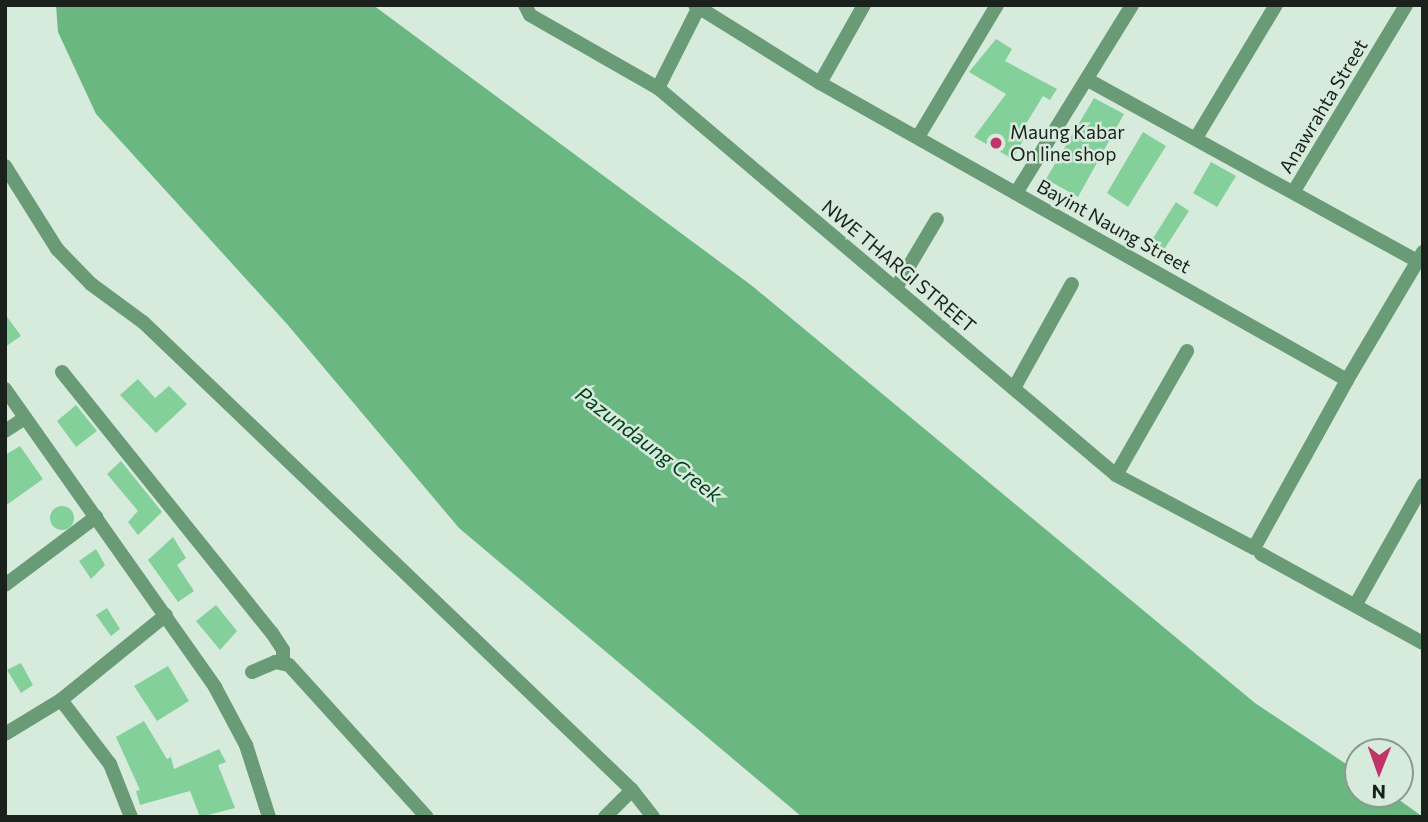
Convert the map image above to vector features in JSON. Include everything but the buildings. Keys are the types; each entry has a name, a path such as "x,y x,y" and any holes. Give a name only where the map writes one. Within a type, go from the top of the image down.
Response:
{"street":[{"name":"NWE THARGI STREET","path":"525,5 530,15 658,88 1116,475 1423,643"},
{"path":"820,83 863,5"},
{"path":"918,137 997,5"},
{"path":"1016,193 1132,5"},
{"path":"1196,138 1276,5"},
{"name":"Anawrahta Street","path":"1294,191 1406,5"},
{"path":"658,88 698,6"},
{"name":"Bayint Naung Street","path":"698,6 820,83 1347,380"},
{"path":"1087,80 1420,256 1347,380 1257,551"},
{"path":"5,166 57,249 91,284 143,322 632,790 653,817"},
{"path":"896,288 937,219"},
{"path":"1014,387 1072,284"},
{"path":"1116,475 1187,351"},
{"path":"62,372 272,633 283,650 283,663 427,817"},
{"path":"5,390 215,687 246,745 269,817"},
{"path":"5,431 26,418"},
{"path":"1356,604 1423,485"},
{"path":"5,584 96,517"},
{"path":"5,734 61,700 166,615"},
{"path":"252,672 283,663"},
{"path":"61,700 110,764 131,817"},
{"path":"605,817 632,790"}],"water":[{"name":"Pazundaung Creek","path":"56,5 373,5 751,285 1255,703 1344,763 1344,808 1410,808 1423,817 802,817 459,528 287,324 96,114 58,32"}],"place":[{"name":"Maung Kabar On line shop","path":"996,143"}]}
